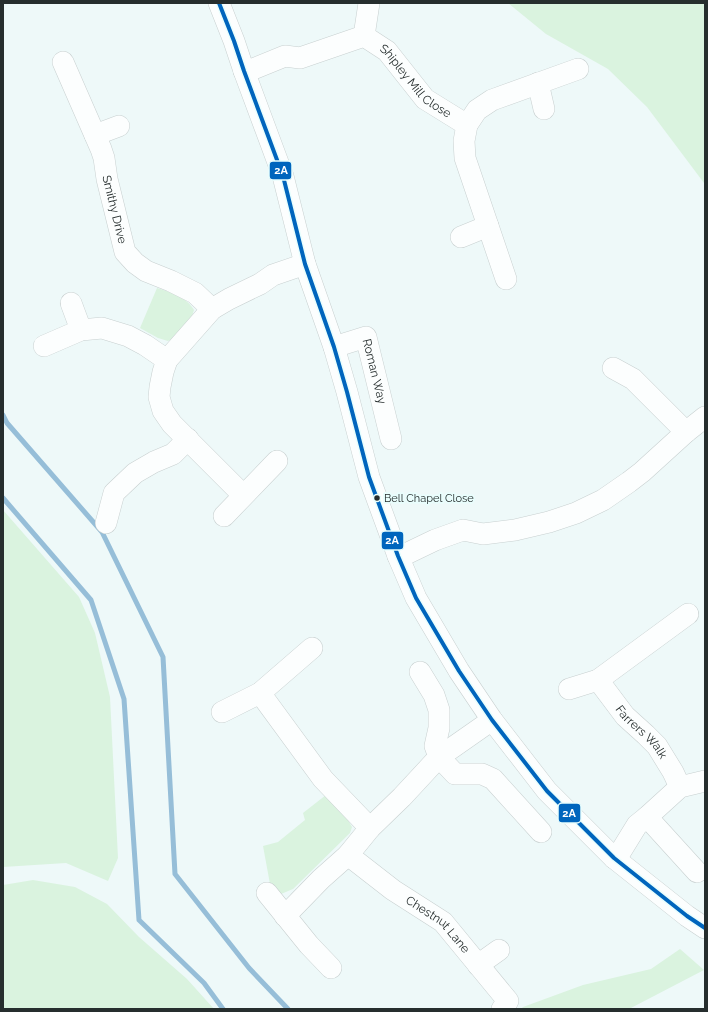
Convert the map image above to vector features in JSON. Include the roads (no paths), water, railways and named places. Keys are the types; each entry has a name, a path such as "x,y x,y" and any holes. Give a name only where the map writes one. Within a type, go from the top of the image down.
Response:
{"street":[{"path":"244,71 253,69 285,56 300,58 364,36 369,3"},
{"path":"219,5 234,41 283,176 304,264 334,347 369,477 398,556 416,598 459,671 492,720 547,791 614,858 687,916 705,928"},
{"name":"Shipley Mill Close","path":"364,36 387,51 425,99 467,124 477,110 492,100 578,69"},
{"name":"Smithy Drive","path":"63,62 96,135 104,158 107,179 126,252 135,263 146,271 195,293 212,309"},
{"path":"538,83 544,109"},
{"path":"467,124 464,141 465,158 506,278"},
{"path":"96,135 119,126"},
{"path":"461,238 488,226"},
{"path":"243,495 172,424 163,411 159,397 163,372 167,360 212,309 260,284 273,275 304,264"},
{"path":"71,303 81,330"},
{"path":"44,346 81,330 102,328 128,336 145,345 167,360"},
{"name":"Roman Way","path":"334,347 366,337 391,439"},
{"path":"612,368 633,378 686,432"},
{"path":"398,556 408,554 435,540 463,530 483,534 515,530 549,522 576,513 603,500 629,482 705,417"},
{"path":"106,523 114,493 135,473 154,462 173,454 188,439"},
{"path":"224,516 277,461"},
{"path":"569,689 598,680 688,614"},
{"path":"222,712 260,692 312,648"},
{"path":"420,672 434,695 439,710 439,728 435,746 439,757 455,774 482,774 493,779 541,832"},
{"name":"Farrers Walk","path":"598,680 625,716 657,746 673,772 680,787"},
{"path":"260,692 323,779 370,828"},
{"path":"285,916 321,879 348,855 370,828 402,797 439,757 492,720"},
{"path":"614,858 621,851 637,825 680,787 705,781"},
{"path":"647,817 697,872"},
{"name":"Chestnut Lane","path":"348,855 393,890 443,922 508,1001 502,1009"},
{"path":"267,893 285,916 331,968"},
{"path":"478,965 499,950"}],"waterway":[{"path":"3,415 7,423 102,532 163,657 175,874 249,968 288,1009"},
{"path":"3,498 91,600 124,699 139,920 204,983 223,1009"}],"place":[{"name":"Bell Chapel Close","path":"377,498"}]}
